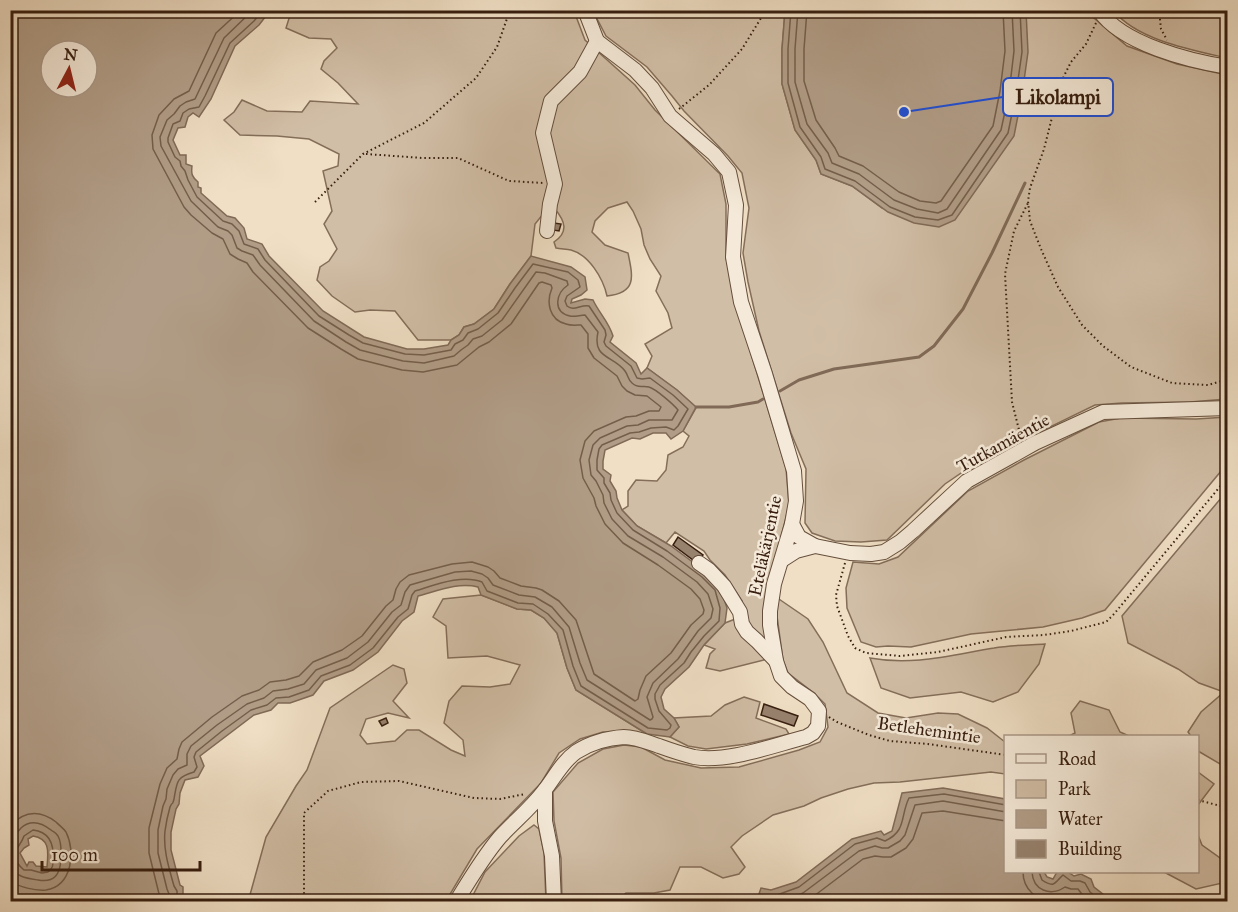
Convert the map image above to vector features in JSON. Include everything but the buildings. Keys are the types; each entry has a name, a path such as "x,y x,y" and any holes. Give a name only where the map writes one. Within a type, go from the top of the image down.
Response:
{"street":[{"path":"548,231 550,204 555,184 543,133 550,101 580,72 597,41 585,10"},
{"path":"1099,11 1113,26 1130,37 1173,54 1227,67"},
{"name":"Eteläkärjentie","path":"597,41 634,70 651,88 670,116 714,154 729,172 736,204 733,257 741,302 794,471 796,501 792,524 774,584 770,626 781,676 810,699 819,711"},
{"name":"Tutkamäentie","path":"815,546 846,552 871,554 884,552 913,531 967,481 1035,442 1102,412 1227,408"},
{"path":"792,524 800,537 815,546"},
{"path":"782,560 796,551 815,546"},
{"path":"699,563 724,586 740,612 742,624 747,632 776,661"},
{"path":"456,902 480,862 500,837 545,790 562,765 574,753 586,746 605,740 633,737 674,752 709,759 755,752 806,737 818,726 819,711"},
{"path":"545,790 545,821 552,856 554,902"}],"path":[{"path":"315,202 363,154 424,123 476,78 498,47 510,10"},
{"path":"670,116 709,85 742,49 766,10"},
{"path":"1159,10 1161,29 1173,54"},
{"path":"1099,11 1086,44 1071,62 1061,82 1044,148 1030,188 1028,201 1030,221 1058,287 1082,325 1103,346 1131,367 1172,382 1208,385 1227,379"},
{"path":"363,154 423,159 458,158 509,181 555,184"},
{"path":"1024,449 1012,402 1005,274 1014,231 1028,201"},
{"path":"846,552 836,595 837,606 855,648 866,653 900,656 938,652 1006,637 1071,631 1106,622 1227,477"},
{"name":"Betlehemintie","path":"819,711 837,722 890,741 1004,755"},
{"path":"302,902 304,897 304,813 328,791 361,782 399,781 474,798 500,799 545,790"},
{"path":"1199,801 1227,808"}],"green space":[{"path":"293,11 574,11 585,40 635,85 655,110 720,174 726,204 726,258 737,308 786,468 789,505 765,602 764,660 720,671 706,668 710,654 715,649 704,645 725,623 738,618 742,601 725,575 704,551 675,532 666,543 637,526 622,510 628,506 628,491 636,480 657,481 666,470 668,455 683,447 689,436 683,431 696,408 677,390 647,368 652,356 645,344 672,328 668,313 656,291 661,276 650,259 641,229 627,202 608,208 595,221 592,232 605,245 628,253 631,282 624,291 617,294 607,296 599,275 584,257 571,250 556,248 554,242 562,234 564,226 555,209 543,214 535,224 531,256 494,309 474,324 464,327 459,335 451,340 418,340 395,311 355,312 332,296 317,280 320,267 329,261 337,249 324,224 332,211 323,171 338,166 339,154 309,139 240,135 224,120 234,112 242,100 267,111 302,112 310,101 358,104 321,69 324,61 337,48 331,39 309,38 286,28"},
{"path":"593,11 785,11 782,84 795,130 816,160 821,174 852,186 882,208 943,11 1087,11 1127,46 1177,64 1227,75 1228,245 1223,250 1228,282 1227,399 1095,405 976,463 945,484 887,540 835,541 812,533 805,523 806,469 791,433 759,331 748,282 743,253 749,208 742,173 684,111 647,67 606,36"},
{"path":"1114,11 1227,11 1227,58 1151,37 1124,21"},
{"path":"1227,417 1227,468 1222,470 1105,610 1043,627 971,634 911,647 876,647 861,642 847,608 846,588 853,562 879,564 898,557 968,491 1099,422 1121,418"},
{"path":"1227,491 1228,768 1199,752 1199,735 1190,735 1188,732 1201,712 1224,692 1199,683 1178,669 1128,643 1122,616"},
{"path":"481,595 517,609 531,610 544,618 557,633 576,690 647,734 603,732 580,739 559,753 541,783 477,849 446,901 248,902 266,837 307,770 330,708 393,665 404,669 407,683 393,701 409,718 388,713 366,719 360,735 367,744 395,741 407,730 419,730 465,756 463,740 444,723 449,701 462,686 490,687 510,684 520,665 487,656 448,658 446,626 433,617 443,599"},
{"path":"776,597 808,619 823,642 847,693 878,713 906,718 938,713 958,714 987,728 1004,741 1004,774 991,772 874,783 848,789 773,815 742,836 731,847 745,867 739,874 723,878 701,867 680,867 670,890 654,893 626,893 617,901 562,901 561,858 554,821 553,792 578,763 603,749 624,745 641,747 665,760 701,768 739,767 820,742 828,727 825,704 788,673 783,660"},
{"path":"1045,644 1039,664 1018,692 993,702 961,692 910,698 881,688 870,658 917,660 1000,647"},
{"path":"744,697 760,702 756,718 786,729 789,734 747,744 706,749 688,746 670,737 679,727 674,718 711,716 725,705"},
{"path":"1080,701 1109,710 1120,732 1127,735 1071,735 1075,733 1071,713"},
{"path":"1199,773 1214,784 1199,804"},
{"path":"534,825 539,829 544,853 546,901 470,901 485,872 519,836"},
{"path":"1199,838 1202,845 1227,863 1227,882 1196,889 1166,873 1199,873"}],"water":[{"path":"10,11 279,11 276,14 269,12 259,25 235,46 211,99 199,117 193,113 188,117 185,127 178,128 173,140 180,155 186,155 186,164 192,166 192,175 198,182 198,187 201,188 201,193 227,216 235,218 244,228 247,239 262,244 269,256 323,311 364,337 407,349 448,345 464,327 474,324 494,309 531,256 571,267 585,277 587,290 572,299 571,303 585,299 593,300 611,331 613,336 610,342 636,363 641,374 647,368 696,407 683,431 671,439 666,433 653,433 640,439 632,438 605,450 603,461 603,469 611,475 610,481 622,510 637,526 671,546 706,572 720,587 727,608 725,623 704,645 689,667 665,689 661,697 664,709 674,718 679,727 670,737 647,734 576,690 557,633 544,618 531,610 517,609 481,595 478,587 470,586 448,588 418,596 414,612 402,621 378,652 353,670 324,681 313,695 290,703 278,703 271,710 254,715 200,756 204,766 198,777 185,780 171,832 171,850 180,885 183,887 183,901 11,901","holes":["33,836 46,843 47,867 36,866 33,862 29,862 27,866 20,853 29,845 28,839"]},
{"path":"785,11 1026,11 1028,52 1014,136 955,220 939,227 914,223 888,212 852,186 821,174 816,160 795,130 782,84"},
{"path":"943,788 1004,799 1004,873 1045,873 1047,877 1053,879 1056,873 1070,873 1074,876 1081,874 1091,879 1094,887 1110,901 765,902 770,896 759,894 761,888 771,890 796,882 852,839 881,831 884,835 892,831 902,793"}],"waterway":[{"path":"780,391 799,380 834,369 919,357 934,346 963,309 1025,183"},
{"path":"696,407 729,407 763,399"}],"place":[{"name":"Likolampi","path":"904,112"}]}
